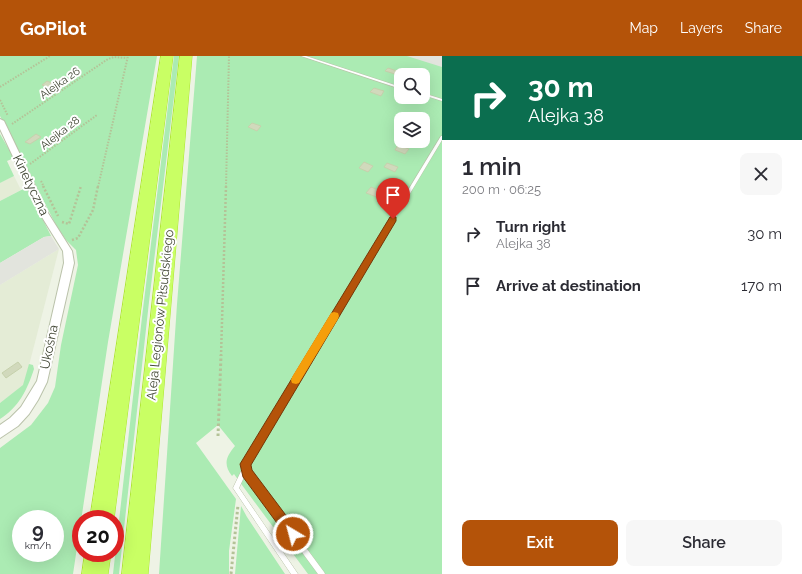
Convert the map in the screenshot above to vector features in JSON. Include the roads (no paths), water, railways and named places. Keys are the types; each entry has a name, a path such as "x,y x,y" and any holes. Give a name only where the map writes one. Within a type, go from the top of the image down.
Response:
{"highway":[{"name":"Aleja Legionów Piłsudskiego","path":"103,510 167,56"},
{"name":"Aleja Legionów Piłsudskiego","path":"135,574 186,56"},
{"path":"95,574 97,562"}],"street":[{"name":"Kinetyczna","path":"0,121 44,214 64,245"},
{"name":"Ukośna","path":"0,432 11,424 29,406 42,382 68,263 64,245"}],"lane":[{"path":"304,56 394,86"},
{"path":"430,96 442,100"},
{"path":"295,574 238,490 245,464 442,137"},
{"path":"245,468 246,473 322,574"}]}
